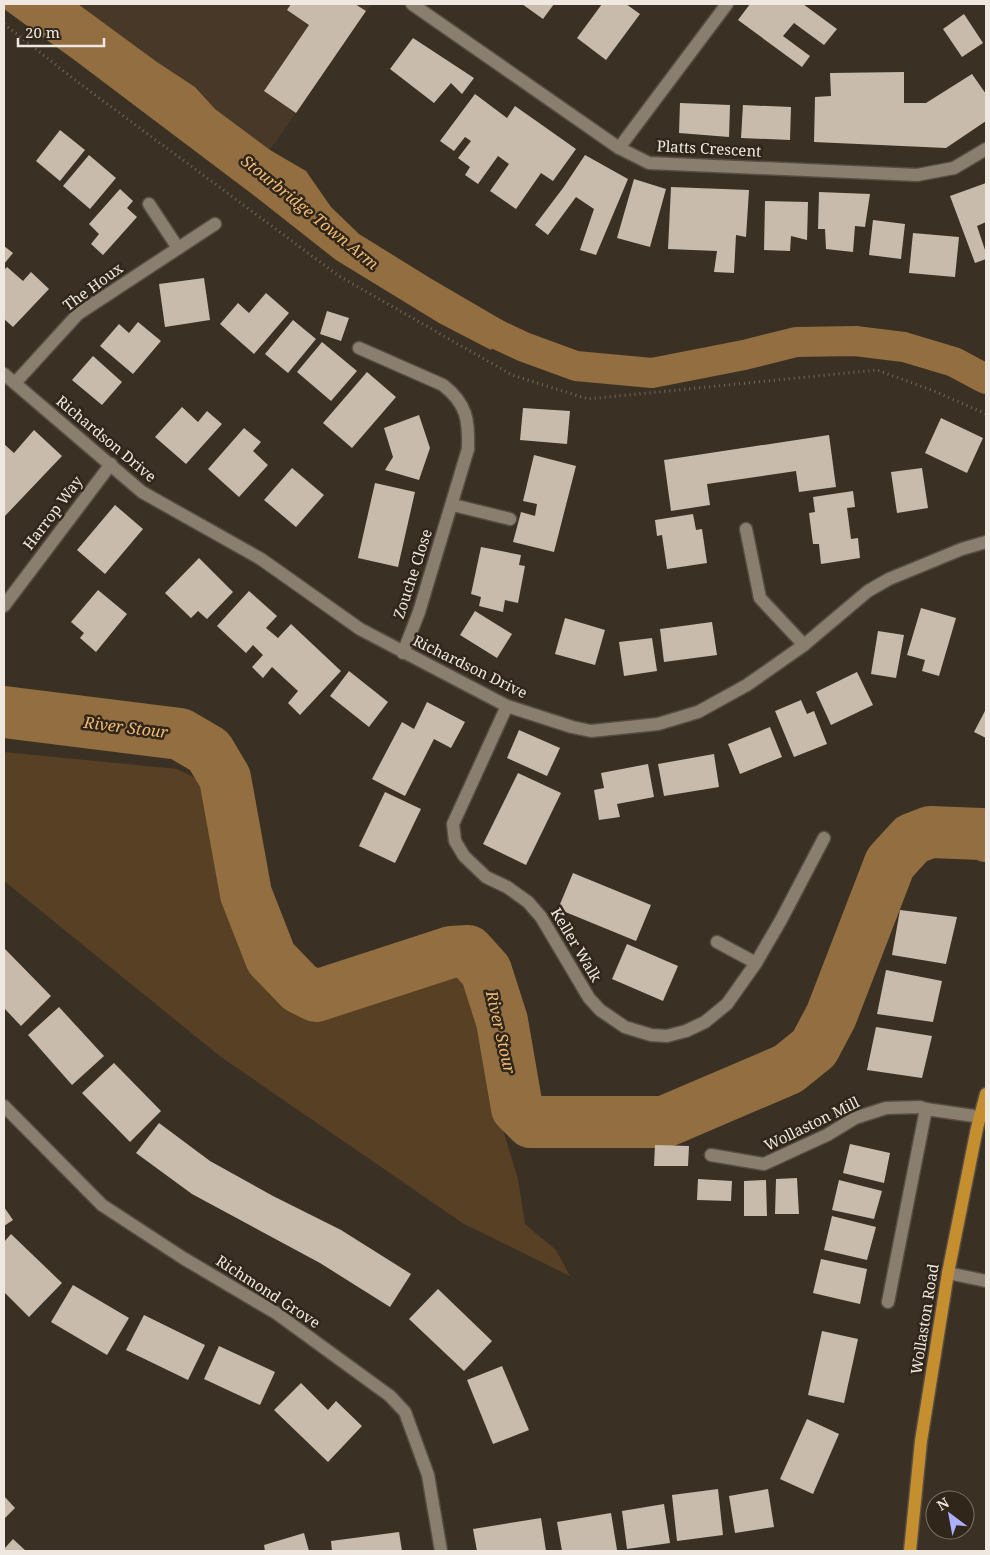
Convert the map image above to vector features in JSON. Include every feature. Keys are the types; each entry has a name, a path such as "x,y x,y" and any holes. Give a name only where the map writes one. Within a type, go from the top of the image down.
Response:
{"main road":[{"name":"Wollaston Road","path":"910,1551 921,1441 948,1273 982,1125 986,1094"}],"street":[{"name":"Platts Crescent","path":"412,4 619,148 649,163 917,175 954,168 986,149"},
{"path":"619,148 728,4"},
{"path":"149,204 178,248"},
{"name":"The Houx","path":"15,383 78,314 215,224"},
{"name":"Zouche Close","path":"358,348 443,385 455,394 467,418 468,449 420,612 403,653"},
{"name":"Richardson Drive","path":"4,374 142,492 261,558 360,629 507,706 592,732 658,724 698,712 747,686 804,645 868,591 889,579 962,549 986,542"},
{"name":"Harrop Way","path":"4,606 111,464"},
{"path":"452,505 510,519"},
{"path":"746,529 760,598 804,645"},
{"name":"Keller Walk","path":"507,706 453,824 455,841 464,856 486,876 507,887 528,902 541,917 589,998 600,1010 625,1027 651,1035 667,1036 686,1031 705,1022 727,1004 756,963 824,838"},
{"path":"717,942 756,963"},
{"name":"Richmond Grove","path":"4,1106 102,1206 276,1313 390,1396 405,1412 426,1467 441,1551"},
{"name":"Wollaston Mill","path":"711,1155 764,1164 827,1135 855,1118 886,1108 920,1106 982,1125"},
{"path":"888,1302 926,1109"},
{"path":"948,1273 986,1281"}],"path":[{"path":"4,24 75,80 339,276 512,375 588,399 877,370 934,391 986,414"}],"shaded area":[{"path":"78,4 373,4 366,11 270,150 215,109 195,87 157,62"},
{"path":"4,752 177,769 214,787 227,876 274,984 313,1005 439,967 475,986 498,1080 503,1130 518,1179 525,1224 556,1250 570,1276 464,1224 221,1057 4,881"}],"water":[{"path":"4,4 78,4 157,62 195,87 215,109 270,150 306,171 331,207 359,234 507,323 491,350 439,323 336,260 252,194 4,9"}],"building":[{"path":"291,4 355,4 366,11 296,113 264,91 309,25 287,10"},
{"path":"522,4 554,4 543,19"},
{"path":"602,4 626,4 640,14 606,60 577,38"},
{"path":"750,4 803,4 837,29 824,45 794,23 783,36 810,56 802,67 738,20"},
{"path":"964,14 983,43 962,57 943,29"},
{"path":"413,38 474,78 462,94 451,83 434,103 390,69"},
{"path":"904,72 904,103 926,103 972,74 986,94 986,121 946,148 814,142 815,97 831,96 830,73"},
{"path":"475,94 507,118 515,106 576,149 553,181 541,173 516,209 490,191 509,164 498,156 478,184 465,175 470,167 458,158 471,141 465,137 454,151 440,141"},
{"path":"680,103 730,105 729,137 679,133"},
{"path":"743,105 791,107 790,140 741,138"},
{"path":"60,130 85,150 60,181 36,161"},
{"path":"89,155 116,178 90,209 63,186"},
{"path":"585,155 628,179 596,255 580,250 594,209 576,197 548,235 535,225"},
{"path":"634,179 666,189 650,247 617,238"},
{"path":"986,183 986,222 977,226 986,253 986,259 975,263 950,196"},
{"path":"671,187 749,190 746,237 736,235 734,273 714,272 717,251 668,249"},
{"path":"120,189 133,201 127,208 137,217 103,255 91,244 99,234 89,224"},
{"path":"819,192 870,194 865,227 855,226 853,252 826,249 825,229 818,229"},
{"path":"765,201 808,202 807,240 791,236 790,251 764,250"},
{"path":"873,220 905,224 901,259 869,255"},
{"path":"913,233 959,237 955,277 909,273"},
{"path":"4,246 13,253 4,264"},
{"path":"7,267 23,281 31,272 49,289 13,327 4,319 4,270"},
{"path":"204,278 210,320 165,327 159,284"},
{"path":"266,293 289,313 254,354 220,324 238,303 249,313"},
{"path":"327,311 349,318 341,341 320,334"},
{"path":"293,320 316,339 288,373 265,354"},
{"path":"138,322 161,341 133,374 100,346 119,324 129,333"},
{"path":"322,342 357,371 331,401 297,372"},
{"path":"93,356 122,382 102,405 72,380"},
{"path":"367,372 396,397 352,448 323,423"},
{"path":"182,407 198,422 207,411 222,424 186,464 155,437"},
{"path":"523,408 570,411 567,444 520,440"},
{"path":"419,415 430,448 419,480 385,470 393,457 384,428"},
{"path":"941,418 983,438 967,473 925,453"},
{"path":"244,428 261,442 253,451 268,465 239,497 208,469"},
{"path":"34,430 62,456 4,517 4,444 14,453"},
{"path":"829,435 836,487 799,492 796,471 707,484 710,505 671,511 664,460"},
{"path":"534,455 576,466 554,552 513,542 521,512 535,516 537,504 523,501"},
{"path":"292,468 324,495 296,527 264,500"},
{"path":"922,468 928,508 897,513 891,472"},
{"path":"375,483 415,492 398,567 358,558"},
{"path":"853,491 855,507 847,508 851,539 858,538 860,558 821,564 819,544 813,544 809,513 815,512 813,497"},
{"path":"115,505 143,529 105,574 77,550"},
{"path":"693,514 696,530 702,529 707,563 667,569 662,535 657,536 655,520"},
{"path":"481,547 521,555 519,565 525,566 518,603 505,600 503,612 479,606 481,597 471,594"},
{"path":"199,558 233,592 207,619 198,611 191,618 165,593"},
{"path":"98,590 127,614 96,652 80,638 84,633 71,622"},
{"path":"249,591 277,616 266,628 278,638 291,624 341,671 300,715 288,703 298,691 272,667 263,678 252,667 263,655 253,645 246,653 217,626"},
{"path":"921,608 956,618 939,676 922,671 925,660 907,655"},
{"path":"475,611 512,634 497,658 460,635"},
{"path":"565,618 605,630 595,665 555,654"},
{"path":"712,622 717,655 664,662 660,629"},
{"path":"878,631 904,635 896,678 871,674"},
{"path":"652,638 657,671 624,676 619,642"},
{"path":"349,671 388,702 369,727 330,696"},
{"path":"857,672 873,705 831,725 816,692"},
{"path":"801,700 807,714 814,711 827,744 794,757 775,711"},
{"path":"427,702 465,722 451,748 434,739 405,796 372,779 402,722 414,729"},
{"path":"986,709 986,738 974,732"},
{"path":"770,727 782,757 740,774 728,744"},
{"path":"519,730 560,748 547,776 507,758"},
{"path":"714,754 719,787 664,796 658,764"},
{"path":"648,764 654,797 617,804 620,817 599,820 594,790 604,788 601,773"},
{"path":"518,773 561,793 526,865 483,844"},
{"path":"385,792 421,809 395,863 359,846"},
{"path":"573,873 651,905 636,941 558,909"},
{"path":"900,910 957,917 946,964 892,955"},
{"path":"627,944 678,966 663,1001 612,979"},
{"path":"5,949 51,996 21,1026 4,1008"},
{"path":"886,970 942,981 933,1022 877,1014"},
{"path":"59,1007 104,1056 72,1085 28,1035"},
{"path":"876,1027 932,1036 922,1078 867,1070"},
{"path":"114,1063 161,1111 130,1142 82,1093"},
{"path":"159,1123 210,1161 273,1196 341,1230 411,1274 390,1307 320,1263 192,1194 136,1153"},
{"path":"850,1144 890,1153 884,1183 843,1173"},
{"path":"655,1145 689,1146 688,1166 654,1166"},
{"path":"797,1178 799,1214 775,1214 776,1179"},
{"path":"698,1179 732,1181 731,1201 697,1200"},
{"path":"766,1180 767,1216 744,1216 744,1181"},
{"path":"839,1180 882,1191 874,1219 832,1210"},
{"path":"4,1207 13,1220 4,1226"},
{"path":"832,1216 876,1227 867,1260 824,1250"},
{"path":"11,1234 62,1283 29,1317 4,1292 4,1242"},
{"path":"821,1259 867,1269 860,1304 813,1293"},
{"path":"73,1285 129,1318 107,1355 51,1322"},
{"path":"438,1289 492,1341 464,1371 409,1319"},
{"path":"144,1315 205,1345 188,1380 126,1350"},
{"path":"822,1331 858,1339 844,1403 808,1395"},
{"path":"219,1346 275,1372 260,1405 204,1379"},
{"path":"502,1366 529,1430 493,1444 467,1380"},
{"path":"301,1383 328,1410 336,1401 362,1426 328,1462 274,1410"},
{"path":"807,1419 839,1434 813,1494 780,1479"},
{"path":"718,1489 723,1535 677,1541 672,1495"},
{"path":"768,1489 774,1527 735,1533 729,1496"},
{"path":"4,1496 15,1508 4,1519"},
{"path":"664,1504 670,1543 627,1549 622,1511"},
{"path":"611,1513 617,1550 562,1551 557,1522"},
{"path":"541,1518 546,1551 477,1551 473,1529"},
{"path":"399,1532 402,1551 332,1551 331,1541"},
{"path":"304,1533 309,1551 265,1551 264,1545"},
{"path":"13,1539 26,1551 4,1551"}],"waterway":[{"name":"Stourbridge Town Arm","path":"462,318 524,347 576,366 652,373 744,355 796,342 855,341 904,347 954,362 986,379"},
{"name":"River Stour","path":"4,712 180,734 209,751 225,778 246,894 271,958 300,988 316,996 451,952 468,951 486,971 502,1021 517,1108 531,1122 664,1122 788,1069 814,1048 831,1016 890,863 912,839 930,832 982,834 986,836"}]}
